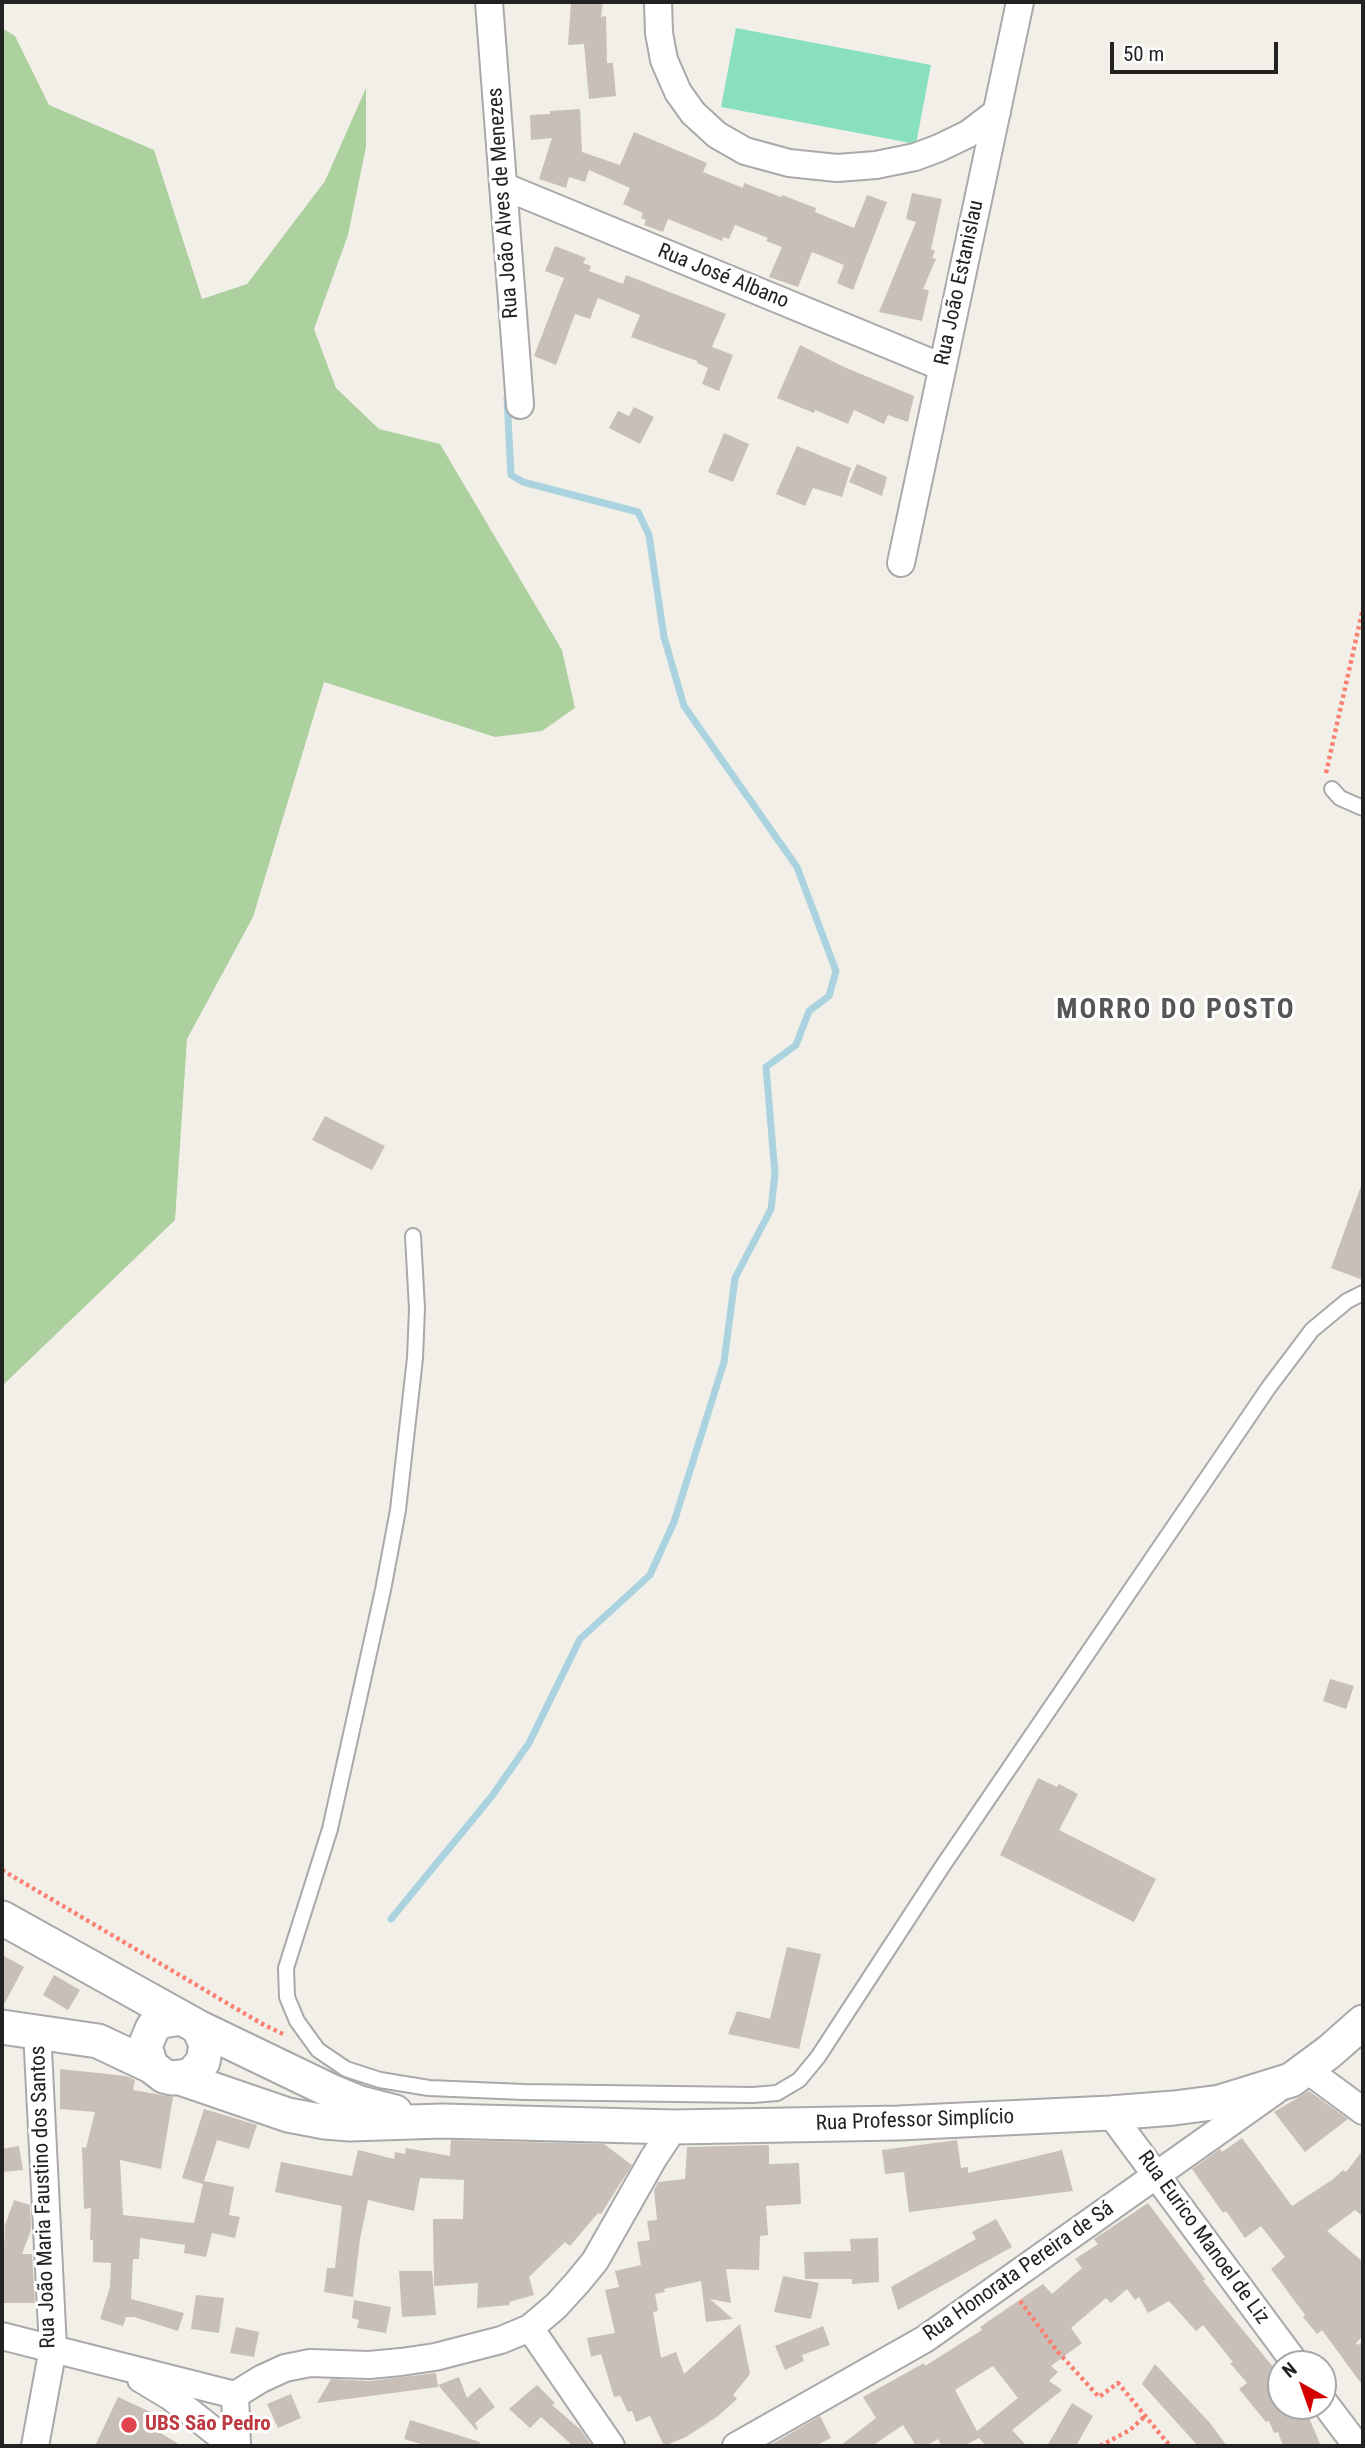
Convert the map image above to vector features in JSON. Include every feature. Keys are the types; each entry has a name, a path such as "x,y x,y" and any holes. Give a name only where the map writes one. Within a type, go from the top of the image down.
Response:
{"street":[{"name":"Rua João Alves de Menezes","path":"489,2 520,404"},
{"path":"658,2 659,33 664,60 678,92 693,113 717,135 745,151 789,163 837,167 876,166 939,148 968,134 997,112"},
{"name":"Rua João Estanislau","path":"901,564 1020,2"},
{"name":"Rua José Albano","path":"503,186 943,367"},
{"name":"Rua Professor Simplício","path":"2,1917 190,2022 360,2103 442,2121"},
{"path":"2,1923 109,1993 127,2008 160,2060 190,2076 203,2062 206,2044 190,2022 162,2021 153,2027 160,2060"},
{"name":"Rua Professor Simplício","path":"2,2026 98,2041 160,2060 288,2115 325,2122 350,2124 442,2121 674,2127 808,2126 1110,2113 1220,2102 1299,2074 1363,2022"},
{"name":"Rua João Maria Faustino dos Santos","path":"35,2446 53,2348 37,2030"},
{"path":"1299,2074 1363,2111"},
{"name":"Rua Honorata Pereira de Sá","path":"736,2446 893,2358 1006,2283 1299,2074"},
{"name":"Rua Eurico Manoel de Liz","path":"1110,2113 1286,2350"},
{"path":"2,2336 235,2395 285,2368 310,2363 369,2365 401,2362 474,2347 530,2328 556,2306 595,2261 674,2127"},
{"path":"530,2328 611,2446"},
{"path":"115,2364 171,2397 235,2446"},
{"path":"235,2395 235,2446"},
{"path":"1337,2420 1357,2446"}],"lane":[{"path":"1332,789 1340,798 1363,808"},
{"path":"413,1236 417,1309 415,1358 398,1510 330,1829 286,1968 287,1997 297,2021 318,2050 346,2069 380,2080 429,2088 753,2095 777,2093 799,2080 818,2057 942,1867 1269,1387 1312,1330 1347,1301 1363,1293"}],"path":[{"path":"1332,789 1325,777 1363,608"},
{"path":"2,1870 264,2025 318,2050"},
{"path":"1006,2283 1057,2351 1099,2397 1118,2383 1170,2446"},
{"path":"1100,2446 1130,2430 1145,2416"}],"green space":[{"path":"2,28 15,36 49,105 154,150 202,299 247,284 325,181 366,88 366,147 348,235 314,329 336,388 379,429 440,444 562,650 575,708 542,731 495,737 324,682 253,917 187,1039 175,1220 2,1386"},
{"path":"736,28 931,65 916,144 721,107"}],"building":[{"path":"571,2 603,2 601,17 606,16 607,63 613,63 616,96 589,99 584,44 568,45"},
{"path":"580,109 582,152 620,165 634,132 707,163 703,172 743,188 744,183 781,197 782,195 816,208 815,212 854,228 867,195 887,202 853,290 837,283 844,265 812,252 798,287 769,277 782,247 766,241 768,238 735,225 729,239 723,237 722,241 668,219 663,232 644,225 646,220 641,218 643,213 623,204 630,188 589,170 585,182 569,177 566,188 539,179 552,138 531,140 530,115"},
{"path":"912,193 942,199 931,249 935,251 932,258 936,259 923,289 929,290 922,321 879,312 916,222 906,219"},
{"path":"555,246 586,258 583,263 591,266 589,271 623,284 626,275 726,314 712,347 733,355 719,391 702,384 708,368 697,361 631,337 640,315 598,298 590,319 575,314 556,365 534,356 564,278 545,271"},
{"path":"800,345 844,367 914,396 908,422 888,415 884,424 854,410 848,424 777,398"},
{"path":"634,407 654,417 640,444 609,428 618,411 629,416"},
{"path":"724,433 749,444 733,482 708,472"},
{"path":"797,446 851,468 842,497 813,488 805,506 776,494"},
{"path":"857,464 887,477 882,496 849,482"},
{"path":"325,1116 385,1146 372,1170 312,1140"},
{"path":"1361,1186 1363,1187 1363,1280 1331,1268"},
{"path":"1330,1679 1354,1686 1346,1709 1323,1701"},
{"path":"1038,1778 1057,1787 1059,1784 1078,1794 1059,1830 1156,1879 1134,1922 1000,1855"},
{"path":"787,1947 821,1954 799,2049 728,2034 737,2011 770,2019"},
{"path":"2,1955 24,1967 2,2008"},
{"path":"54,1975 80,1990 68,2010 43,1995"},
{"path":"60,2069 126,2076 135,2080 133,2090 173,2097 161,2169 120,2160 123,2215 194,2223 203,2184 182,2178 204,2109 257,2125 249,2149 217,2140 204,2181 234,2187 229,2215 240,2217 235,2238 212,2233 206,2257 184,2253 185,2245 140,2238 139,2259 133,2259 131,2299 184,2313 178,2331 134,2317 126,2317 123,2326 100,2319 110,2287 111,2263 93,2262 93,2240 90,2240 91,2208 84,2209 82,2147 86,2148 95,2112 60,2109"},
{"path":"1309,2091 1348,2119 1305,2152 1274,2112"},
{"path":"1242,2138 1292,2206 1343,2170 1346,2172 1363,2150 1363,2217 1355,2210 1327,2231 1363,2262 1363,2336 1356,2343 1358,2345 1363,2341 1363,2386 1322,2330 1317,2334 1303,2317 1305,2315 1271,2269 1285,2257 1261,2226 1245,2238 1226,2211 1223,2213 1192,2169 1220,2149 1222,2152"},
{"path":"451,2140 604,2144 632,2165 601,2214 598,2213 570,2246 565,2242 529,2277 534,2295 509,2302 510,2305 477,2308 478,2283 434,2286 433,2219 463,2219 464,2180 420,2178 414,2211 368,2200 353,2297 324,2292 327,2268 335,2268 342,2206 275,2192 281,2162 352,2176 358,2150 394,2159 395,2152 405,2154 406,2148 450,2156"},
{"path":"957,2140 961,2168 968,2167 968,2173 1062,2150 1073,2191 909,2212 904,2172 885,2174 882,2150"},
{"path":"769,2145 769,2164 799,2163 801,2204 766,2206 768,2235 760,2236 759,2270 726,2269 731,2303 710,2299 733,2319 706,2322 701,2281 664,2289 665,2292 655,2294 658,2311 653,2312 661,2358 676,2352 684,2374 740,2324 750,2374 733,2395 737,2399 718,2416 686,2437 664,2446 650,2416 636,2422 632,2411 628,2412 620,2396 614,2397 601,2354 591,2357 587,2338 615,2333 605,2290 619,2287 615,2271 641,2265 637,2242 650,2240 647,2221 657,2220 654,2190 658,2182 685,2179 687,2147"},
{"path":"19,2146 23,2170 2,2172 2,2149"},
{"path":"14,2200 30,2205 31,2230 22,2254 32,2254 35,2303 2,2303 5,2225"},
{"path":"1148,2203 1205,2279 1203,2281 1267,2360 1267,2420 1310,2420 1321,2446 1283,2446 1278,2432 1274,2433 1269,2421 1266,2422 1239,2389 1247,2383 1203,2325 1196,2331 1169,2301 1148,2313 1139,2297 1135,2300 1127,2289 1111,2303 1106,2298 1071,2328 1082,2343 1051,2366 1058,2372 1049,2381 1062,2390 1012,2430 1027,2446 986,2446 979,2438 963,2446 942,2446 938,2439 926,2446 916,2446 903,2425 872,2446 840,2446 876,2418 863,2397 924,2363 925,2366 982,2330 980,2327 1043,2284 1052,2294 1082,2268 1075,2259 1098,2244 1094,2239","holes":["993,2366 1018,2398 977,2431 955,2390"]},
{"path":"996,2219 1012,2247 898,2310 891,2287 976,2239 972,2232"},
{"path":"878,2238 879,2282 852,2284 852,2279 805,2279 804,2252 851,2251 850,2239"},
{"path":"399,2271 432,2271 436,2315 402,2317"},
{"path":"783,2276 819,2283 811,2319 774,2312"},
{"path":"196,2295 224,2298 219,2333 191,2329"},
{"path":"354,2300 391,2307 386,2333 357,2328 359,2320 352,2318"},
{"path":"823,2326 830,2345 802,2355 804,2361 785,2370 775,2346"},
{"path":"236,2327 259,2332 254,2357 230,2353"},
{"path":"1155,2364 1210,2423 1227,2446 1198,2446 1142,2384"},
{"path":"436,2373 438,2387 317,2403 331,2379 370,2381"},
{"path":"459,2377 467,2398 480,2387 495,2407 475,2423 478,2429 476,2430 438,2385"},
{"path":"537,2385 555,2403 552,2405 581,2430 592,2446 573,2446 541,2417 530,2428 509,2409"},
{"path":"291,2394 301,2418 278,2428 267,2404"},
{"name":"UBS São Pedro","path":"118,2397 155,2414 149,2426 182,2446 95,2446"},
{"path":"1072,2403 1093,2416 1076,2446 1047,2446"},
{"path":"820,2416 831,2438 815,2446 769,2446"},
{"path":"410,2420 480,2442 479,2446 427,2446 404,2439"}],"waterway":[{"path":"391,1919 492,1796 529,1743 580,1639 650,1575 674,1522 724,1362 735,1278 771,1209 775,1174 766,1067 796,1045 809,1011 829,996 836,971 797,867 684,706 664,637 649,535 638,512 523,482 511,475 507,397"}],"place":[{"name":"UBS São Pedro","path":"129,2425"}],"district":[{"name":"MORRO DO POSTO","path":"1176,1011"}]}
